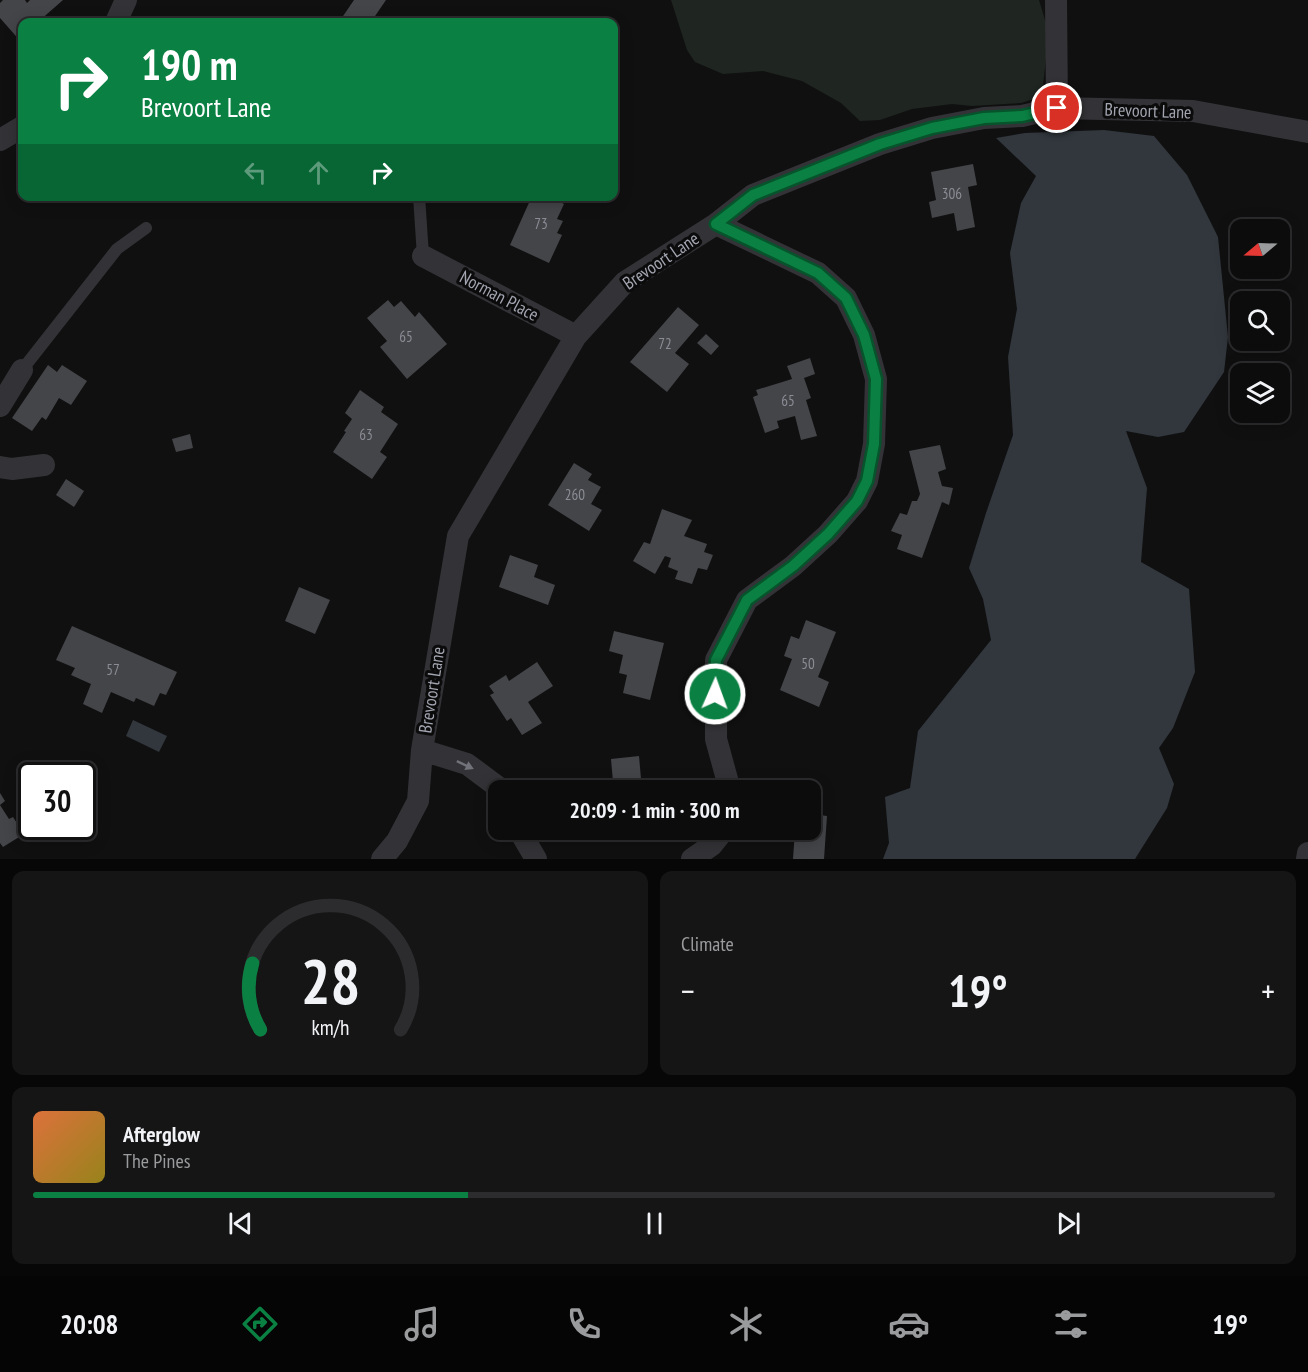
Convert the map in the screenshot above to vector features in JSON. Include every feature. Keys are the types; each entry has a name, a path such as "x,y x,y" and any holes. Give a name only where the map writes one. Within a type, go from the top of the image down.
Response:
{"street":[{"path":"118,18 126,0"},
{"path":"1056,0 1057,108"},
{"name":"Brevoort Lane","path":"382,859 397,841 418,801 422,750 458,536 576,336 626,282 716,224 753,195 880,144 932,128 984,118 1022,116 1057,108 1193,111 1308,132"},
{"path":"0,140 18,129"},
{"path":"716,224 818,273 846,298 864,335 876,379 874,444 867,481 857,501 828,534 793,566 747,600 716,660 716,739 727,780"},
{"name":"Norman Place","path":"423,256 576,336"},
{"path":"0,406 22,370"},
{"path":"0,467 12,469 44,465"},
{"path":"422,750 467,764 489,780"},
{"path":"525,840 536,859"},
{"path":"692,859 716,840"},
{"path":"1307,859 1308,853"}],"lane":[{"path":"419,201 423,256"},
{"path":"22,370 117,249 146,228"}],"shaded area":[{"path":"671,0 1039,0 1046,23 1043,86 1034,99 1021,103 972,106 952,104 912,109 880,120 860,121 841,103 802,81 763,71 723,74 695,62 687,50"},
{"path":"1104,130 1154,136 1187,175 1218,237 1228,337 1224,372 1184,432 1158,437 1126,431 1147,488 1141,562 1189,589 1195,672 1173,728 1159,748 1174,784 1167,808 1135,859 883,859 889,843 885,797 910,788 918,731 991,640 983,599 969,568 1013,435 1008,357 1017,309 1010,253 1021,203 1036,176 996,138 1025,133"},
{"path":"133,720 167,736 159,752 126,736"}],"building":[{"path":"3,0 25,0 27,3 30,0 63,0 43,18 18,18 18,38 0,18 0,3"},
{"path":"354,0 386,0 374,18 342,18"},
{"path":"973,164 977,185 968,187 975,227 957,231 954,213 932,218 929,202 936,200 931,172"},
{"path":"530,201 558,201 564,204 557,219 563,221 557,233 562,235 549,263 510,245"},
{"path":"388,300 394,307 401,301 415,317 419,312 447,344 407,379 380,347 387,341 367,318"},
{"path":"678,307 699,325 675,353 689,364 667,392 630,362"},
{"path":"706,334 719,346 711,355 697,343"},
{"path":"810,358 815,374 804,378 811,398 806,400 817,436 801,440 795,416 777,421 779,428 765,433 753,397 758,395 756,390 792,379 787,366"},
{"path":"48,365 57,372 62,365 87,381 71,405 59,398 46,420 42,417 32,431 12,418"},
{"path":"360,390 384,407 381,412 398,424 380,452 387,457 372,479 333,452 352,419 345,413"},
{"path":"190,434 193,448 176,452 172,439"},
{"path":"940,445 946,469 938,472 942,486 953,488 949,505 942,502 922,558 897,549 902,535 891,531 900,513 907,515 912,501 917,501 920,494 909,451"},
{"path":"574,463 592,474 588,480 601,487 591,504 602,510 589,531 548,505"},
{"path":"66,479 84,491 74,507 56,495"},
{"path":"662,509 692,520 684,536 707,544 704,552 713,555 707,570 698,568 692,584 675,579 678,571 668,567 671,558 665,556 655,574 633,561 644,542 650,544"},
{"path":"510,555 538,565 534,577 555,585 548,605 499,587"},
{"path":"299,587 330,600 315,634 285,621"},
{"path":"806,620 836,632 818,677 829,682 819,707 780,690 792,659 784,656 791,636 799,639"},
{"path":"72,626 177,672 166,695 160,693 154,706 136,698 134,702 111,692 102,713 83,704 91,684 71,675 75,668 56,660"},
{"path":"614,631 664,643 650,700 623,693 627,675 619,673 623,655 609,651"},
{"path":"537,662 553,686 528,702 542,723 522,735 511,718 507,721 490,695 494,693 489,686 506,675 509,681"},
{"path":"639,756 641,780 613,780 611,759"},
{"path":"0,793 5,801 0,805"},
{"path":"0,805 9,819 13,817 18,825 18,838 3,847 0,843"},
{"path":"821,815 827,816 824,859 793,859 794,840 821,840"}],"route":[{"path":"715,694 716,660 747,600 793,566 828,534 857,501 867,481 874,444 876,379 864,335 846,298 818,273 716,224 753,195 880,144 932,128 984,118 1022,116 1057,108"}]}
